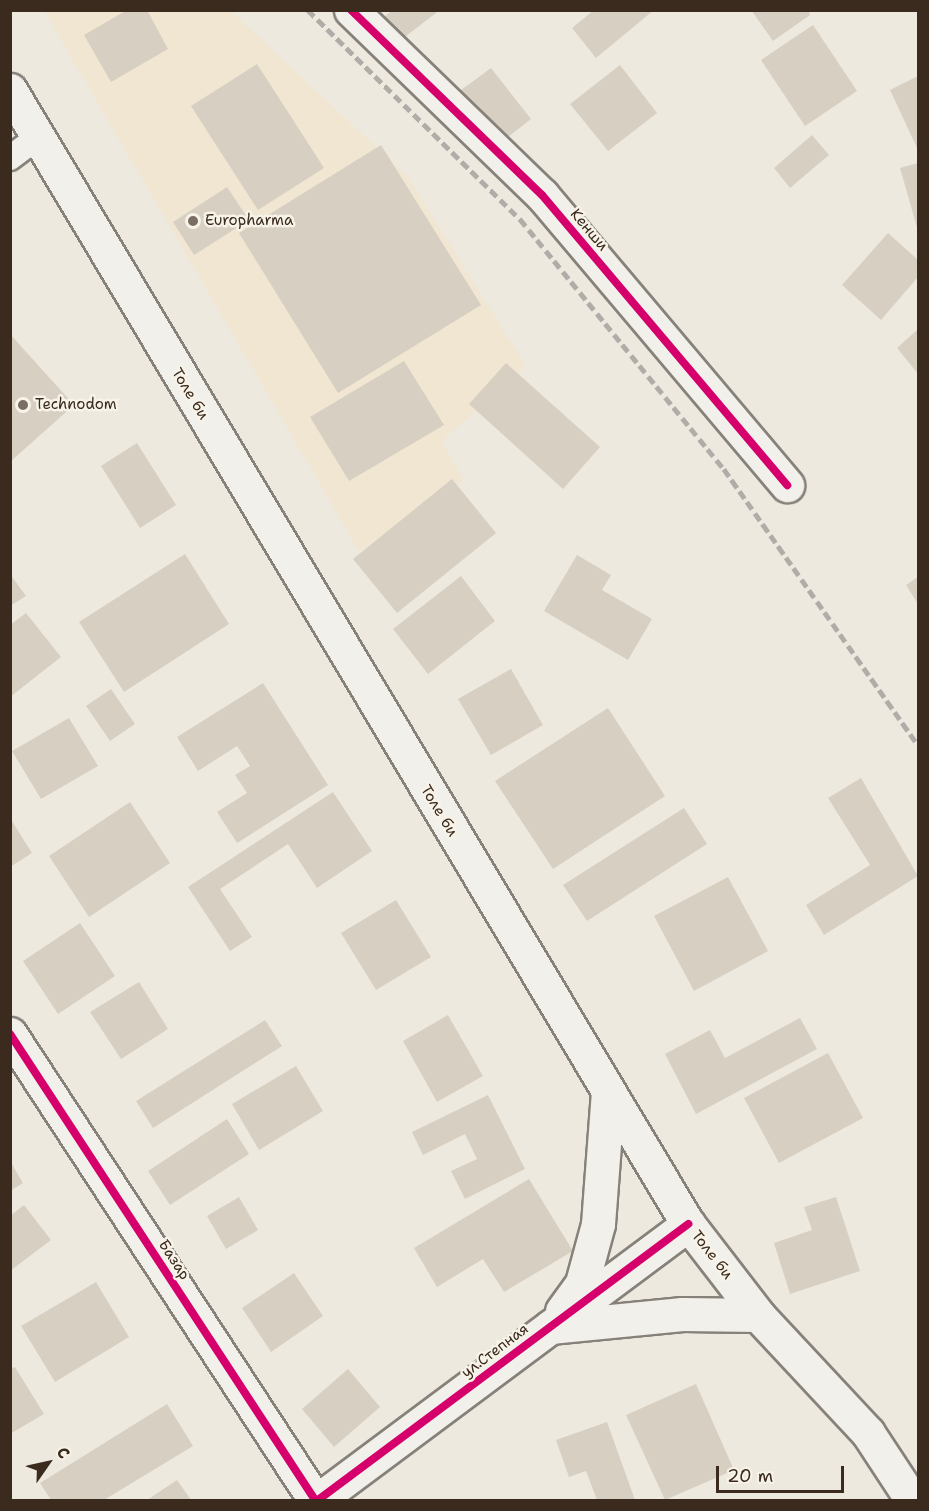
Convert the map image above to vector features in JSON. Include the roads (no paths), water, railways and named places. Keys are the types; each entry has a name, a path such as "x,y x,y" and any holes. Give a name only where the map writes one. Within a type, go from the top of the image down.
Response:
{"street":[{"name":"Кенши","path":"351,10 542,195 787,485"},
{"name":"Толе би","path":"10,90 688,1224 758,1315 868,1433 912,1500"},
{"name":"Базар","path":"10,1034 317,1500"},
{"path":"550,1327 582,1283 598,1224 608,1092"},
{"name":"ул.Степная","path":"317,1500 688,1224"},
{"name":"ул.Степная","path":"550,1327 682,1314 758,1315"}],"lane":[{"path":"10,158 37,138"}],"railway":[{"path":"308,10 520,219 724,469 918,745"}],"place":[{"name":"Europharma","path":"193,221"},
{"name":"Technodom","path":"23,405"}]}
